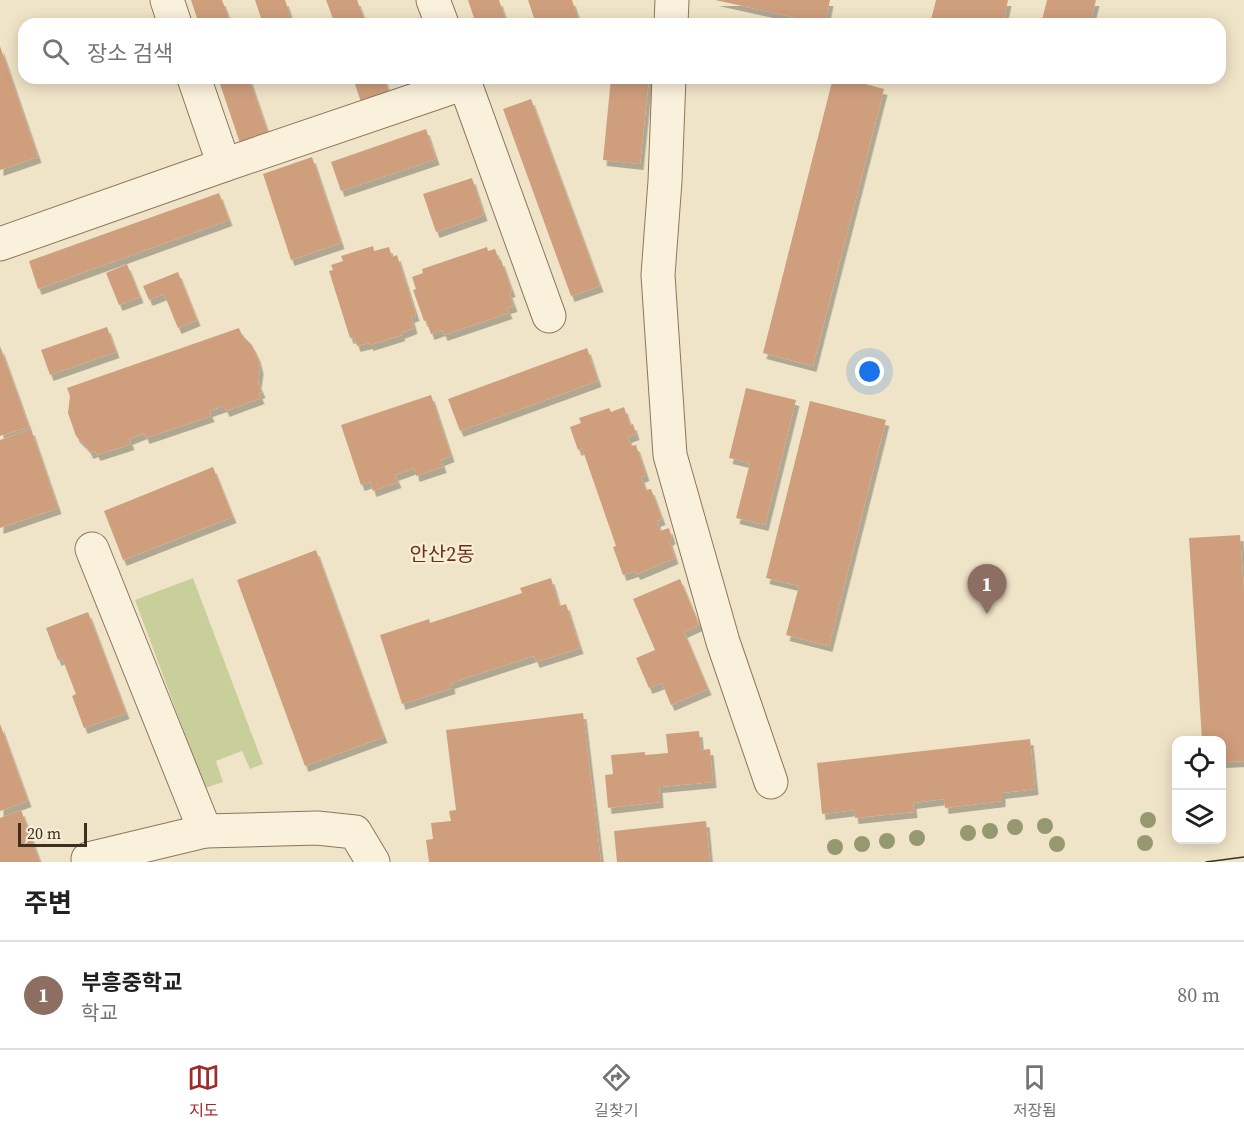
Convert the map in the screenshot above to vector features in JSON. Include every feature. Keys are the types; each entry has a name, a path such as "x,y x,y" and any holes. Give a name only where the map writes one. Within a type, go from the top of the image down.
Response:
{"street":[{"path":"166,0 173,18"},
{"path":"433,0 440,18"},
{"path":"670,18 672,0"},
{"path":"196,84 224,165"},
{"path":"0,244 455,84"},
{"path":"465,84 549,316"},
{"path":"669,84 658,275 670,455 723,642 771,782"},
{"path":"92,549 206,831"},
{"path":"88,859 206,831 316,828 355,831 373,862"}],"green space":[{"path":"193,578 263,764 250,769 242,751 216,761 223,782 205,788 135,600"}],"building":[{"path":"191,0 222,0 229,18 197,18"},
{"path":"255,0 285,0 291,18 261,18"},
{"path":"326,0 357,0 364,18 333,18"},
{"path":"468,0 499,0 505,18 474,18"},
{"path":"528,0 572,0 578,18 534,18"},
{"path":"715,0 830,0 826,18 798,18"},
{"path":"936,0 1008,0 1004,18 932,18"},
{"path":"1047,0 1096,0 1092,18 1042,18"},
{"path":"0,46 38,157 0,170"},
{"path":"220,84 251,84 270,139 242,149"},
{"path":"355,84 386,84 390,96 362,105"},
{"path":"610,84 648,84 640,164 603,160"},
{"path":"831,84 865,84 884,89 813,366 763,353"},
{"path":"531,99 600,286 571,296 503,109"},
{"path":"426,129 436,159 341,191 331,162"},
{"path":"312,157 341,243 291,260 263,174"},
{"path":"472,178 484,215 436,232 423,194"},
{"path":"219,193 229,220 38,289 29,261"},
{"path":"373,246 374,251 389,247 392,257 397,255 416,315 411,317 414,328 401,333 402,335 370,345 369,343 357,346 354,337 350,338 329,271 333,270 331,265 343,261 341,256"},
{"path":"487,247 488,251 495,249 501,260 512,291 509,292 514,306 507,308 509,313 444,335 442,330 431,334 413,290 416,289 412,277 423,273 422,269"},
{"path":"127,264 140,297 119,305 106,273"},
{"path":"178,272 197,320 178,328 164,294 149,300 143,286"},
{"path":"107,327 116,352 50,375 41,350"},
{"path":"239,328 257,356 260,368 258,383 262,392 259,393 261,398 226,411 224,406 209,411 211,416 146,438 144,433 129,439 131,444 97,455 95,451 90,453 76,436 68,413 70,396 67,388"},
{"path":"0,346 29,427 0,436"},
{"path":"587,348 598,381 460,431 448,399"},
{"path":"746,388 796,400 765,525 736,518 750,463 729,458"},
{"path":"431,395 451,456 441,460 443,467 416,476 414,468 395,475 398,482 373,491 370,482 361,485 341,425"},
{"path":"810,401 886,420 829,646 786,635 799,586 766,578"},
{"path":"624,407 630,425 633,424 636,434 628,437 631,446 636,445 646,475 641,477 646,490 651,489 662,519 657,521 660,531 669,528 672,538 669,540 675,558 637,574 635,571 623,575 613,547 616,546 582,448 578,450 570,427 581,423 579,418 609,408 611,412"},
{"path":"31,429 58,508 0,528 0,440"},
{"path":"213,467 233,517 123,560 104,511"},
{"path":"1240,535 1244,591 1244,761 1226,762 1226,736 1202,736 1189,538"},
{"path":"316,550 384,737 305,766 237,580"},
{"path":"551,578 559,606 566,604 580,648 536,662 534,656 451,683 452,688 402,704 380,635 429,619 430,623 522,593 520,588"},
{"path":"680,579 699,625 684,632 708,689 671,705 662,683 649,688 636,658 655,650 633,599"},
{"path":"88,612 126,713 84,728 72,696 76,694 62,658 58,660 46,628"},
{"path":"583,713 601,862 429,862 426,840 433,839 431,823 451,821 449,811 456,810 446,730"},
{"path":"0,724 28,801 0,811"},
{"path":"699,731 701,750 710,749 713,782 659,787 660,802 608,808 605,775 613,774 611,755 645,752 645,755 668,753 666,734"},
{"path":"1030,739 1035,789 1002,793 1002,801 945,808 944,799 913,803 914,812 855,818 854,810 822,814 817,763"},
{"path":"21,810 40,862 0,862 0,818"},
{"path":"706,821 710,862 617,862 614,831"}],"tram line":[{"path":"1206,862 1244,857"}],"place":[{"name":"부흥중학교","path":"987,614"}],"district":[{"name":"안산2동","path":"442,554"}]}
